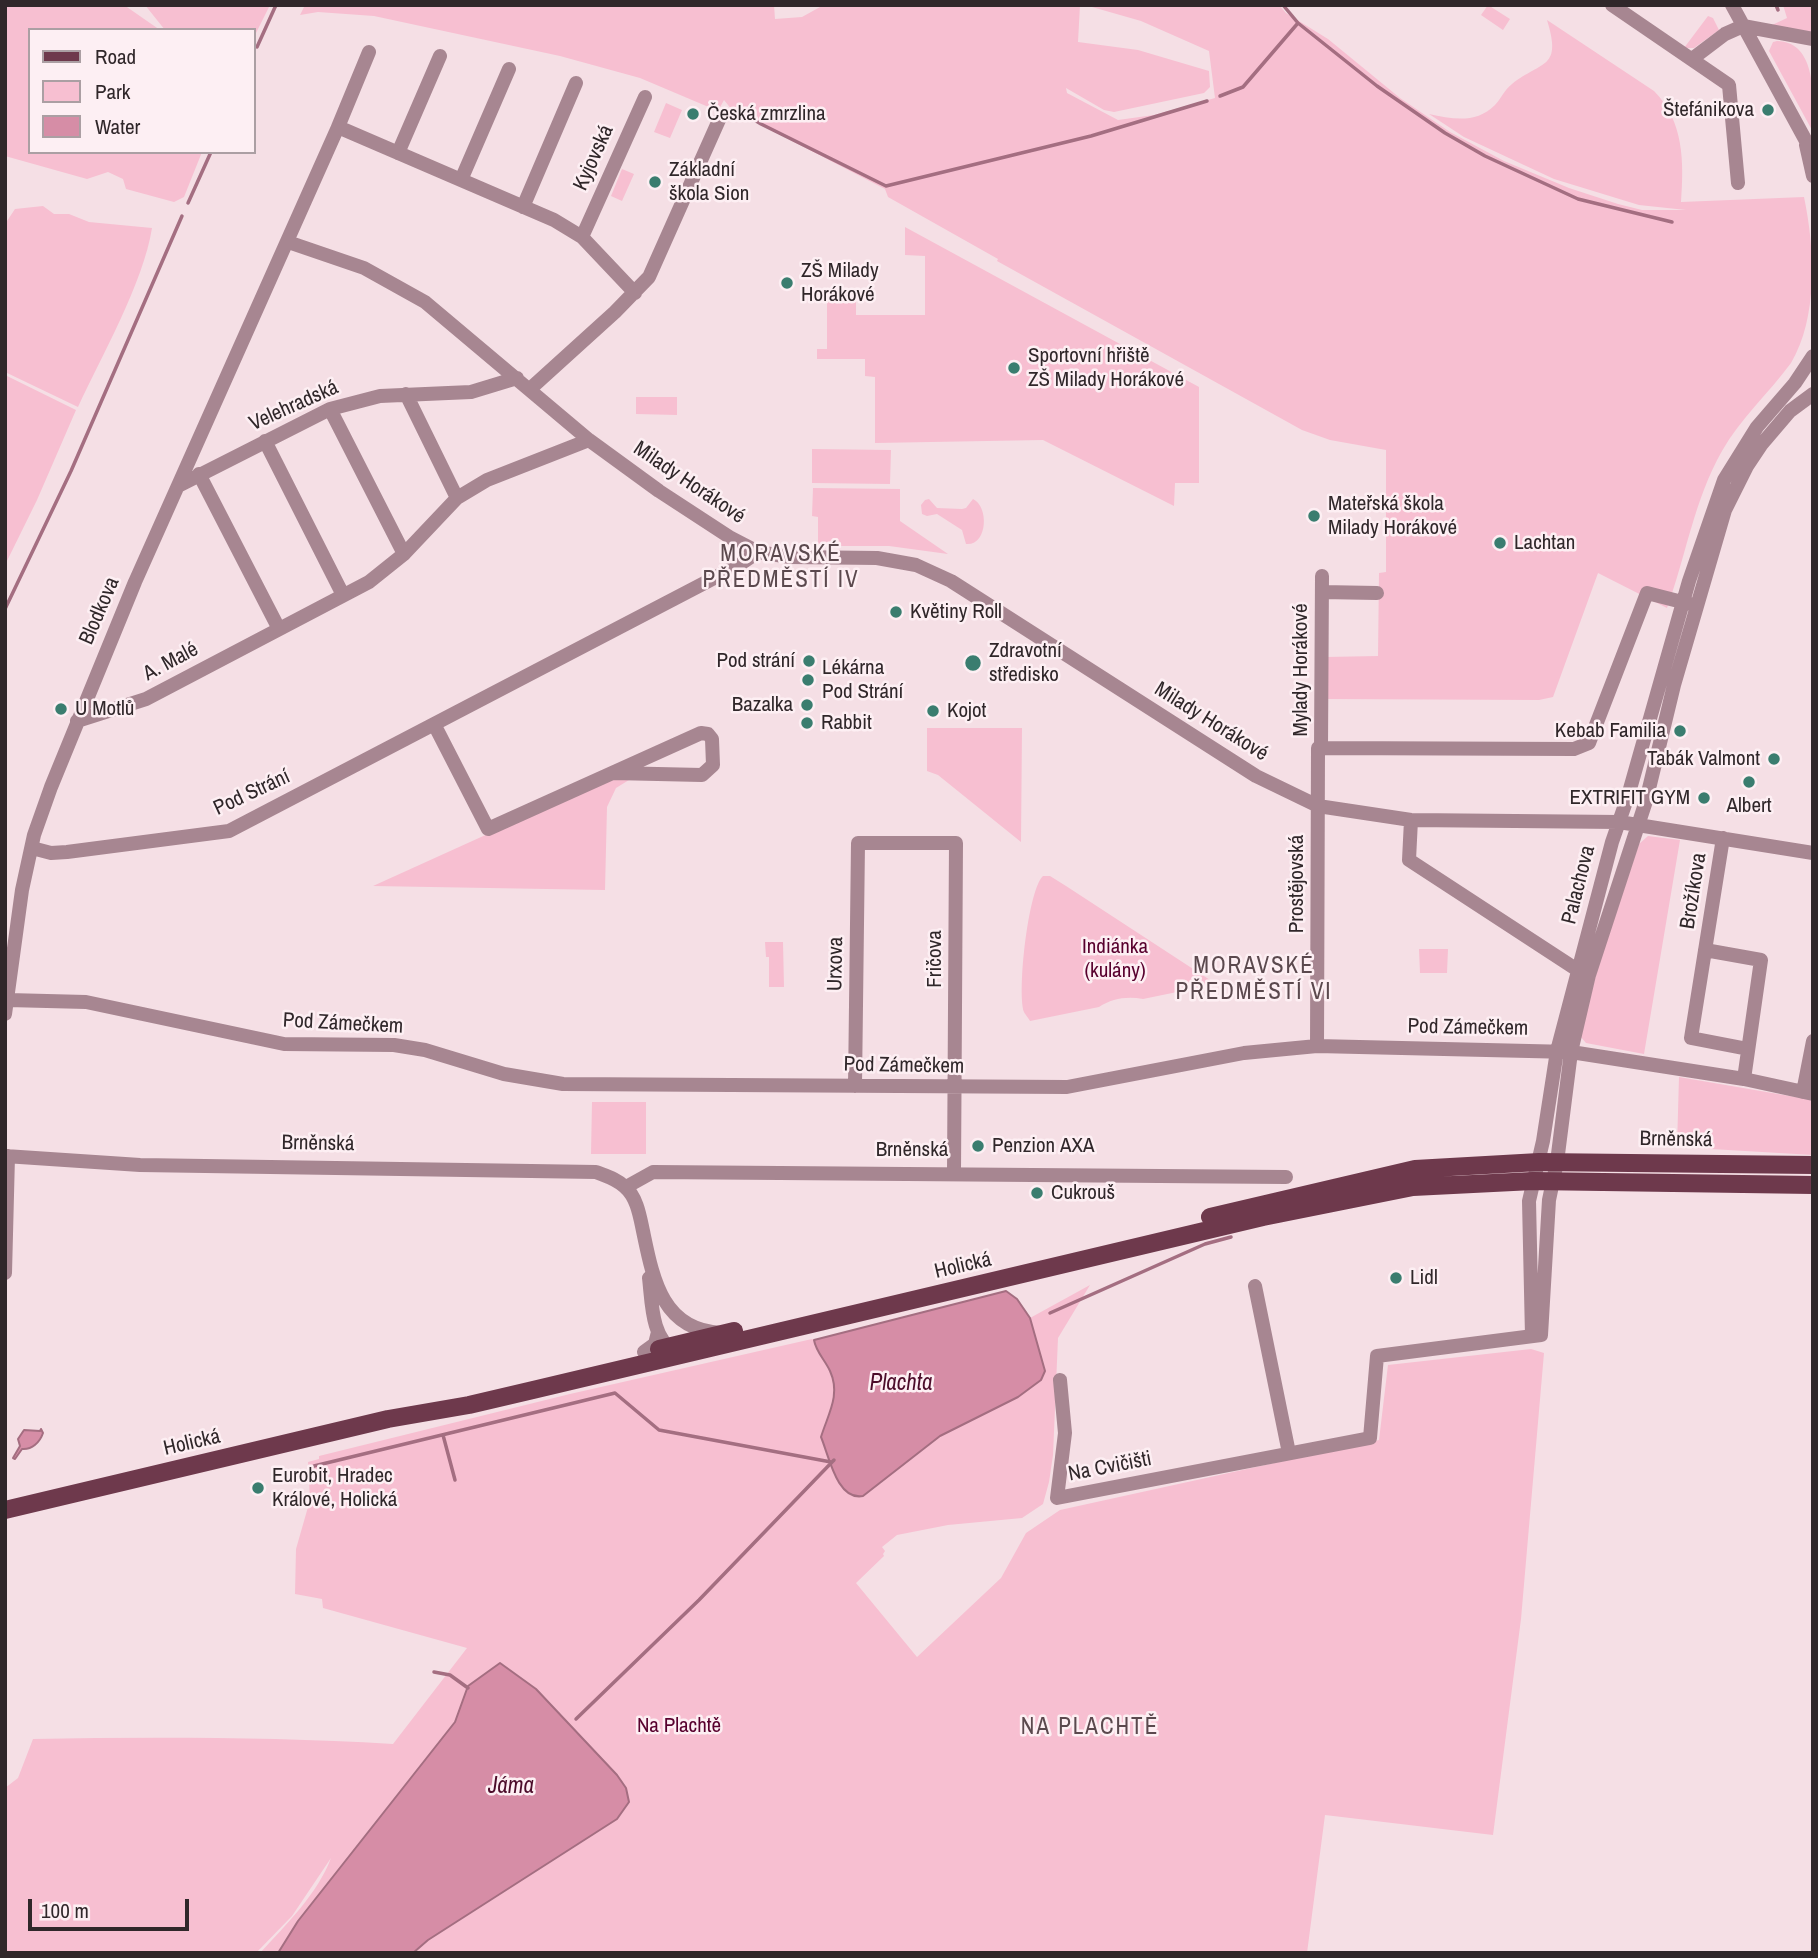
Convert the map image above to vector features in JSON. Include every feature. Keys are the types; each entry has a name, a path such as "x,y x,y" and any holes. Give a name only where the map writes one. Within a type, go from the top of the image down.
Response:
{"main road":[{"name":"Brněnská","path":"1548,1162 1813,1164"},
{"name":"Holická","path":"5,1510 388,1419 494,1388 1415,1169 1548,1162"},
{"name":"Brněnská","path":"1552,1182 1813,1185"},
{"name":"Holická","path":"388,1419 469,1405 690,1354 1308,1206 1413,1187 1552,1182"}],"street":[{"path":"1612,5 1729,85 1738,183"},
{"path":"1731,5 1813,153"},
{"path":"1692,59 1725,34 1743,26 1813,39"},
{"path":"288,242 369,52"},
{"path":"398,152 440,55"},
{"path":"461,180 509,69"},
{"path":"523,206 576,83"},
{"name":"Kyjovská","path":"583,237 645,97"},
{"path":"530,389 649,277 719,120"},
{"path":"338,127 523,206 583,237 635,293"},
{"path":"1805,141 1813,164"},
{"path":"1805,141 1813,176"},
{"name":"Milady Horákové","path":"288,242 364,268 425,302 589,440 659,491 731,538 758,552 790,557 877,558 916,565 951,581 1256,776 1318,806 1411,820 1637,824"},
{"name":"Blodkova","path":"6,1007 22,890 34,835 77,721 178,486 288,242"},
{"name":"Palachova","path":"1564,1051 1646,801 1714,505 1724,480 1757,427 1795,383 1813,356"},
{"name":"Velehradská","path":"178,486 330,409 380,396 471,392 517,378"},
{"path":"1790,411 1813,385"},
{"path":"406,394 457,498"},
{"name":"Palachova","path":"1552,1182 1548,1162 1579,971 1619,822 1690,604 1736,486 1761,445 1790,411 1813,394"},
{"path":"330,409 404,554"},
{"name":"A. Malé","path":"77,721 146,699 369,582 404,554 457,498 487,480 589,440"},
{"path":"265,441 343,595"},
{"path":"199,474 279,629"},
{"name":"Pod Strání","path":"32,848 51,853 67,852 229,831 739,565 758,552"},
{"name":"Mylady Horákové","path":"1321,748 1322,576"},
{"name":"Mylady Horákové","path":"1322,592 1377,593"},
{"path":"1318,806 1318,748 1574,749 1589,743 1647,593 1690,604"},
{"path":"433,724 488,829 701,733 708,734 712,739 713,765 702,775 613,773"},
{"name":"Prostějovská","path":"1317,1046 1318,806"},
{"path":"1411,820 1409,860 1579,971"},
{"name":"Brožíkova","path":"1637,824 1813,853"},
{"name":"Brožíkova","path":"1723,838 1691,1038 1748,1049"},
{"name":"Urxova","path":"856,1086 858,843"},
{"name":"Fričova","path":"858,843 956,843 954,1173"},
{"name":"Brožíkova","path":"1705,950 1761,960 1744,1079"},
{"name":"Pod Zámečkem","path":"6,1007 86,1002 284,1044 394,1045 425,1050 504,1074 563,1084 1068,1087 1244,1053 1317,1046 1564,1051 1744,1079 1808,1093 1813,1041"},
{"path":"5,1273 7,1156"},
{"name":"Brněnská","path":"7,1156 139,1165 596,1172 626,1187 653,1172 1286,1177"},
{"name":"Palachova","path":"1533,1181 1548,1162"},
{"path":"1533,1181 1529,1200 1532,1336 1541,1335 1552,1182"},
{"path":"626,1187 639,1211 658,1330 668,1347 690,1354"},
{"path":"645,1242 666,1306 679,1320 697,1329 726,1333"},
{"path":"1255,1286 1289,1453"},
{"path":"644,1352 655,1344 658,1330"},
{"name":"Na Cvičišti","path":"1060,1380 1065,1433 1057,1499 1370,1438 1377,1356 1532,1336"}],"green space":[{"path":"5,5 124,5 157,28 28,28 28,154 201,154 184,197 174,202 126,189 123,179 108,172 87,179 5,156"},
{"path":"145,5 270,5 256,33 256,28 163,28"},
{"path":"305,5 774,5 775,19 802,17 820,7 853,5 1080,5 1078,42 1138,50 1209,71 1210,87 1204,93 1114,112 1104,110 1066,88 1067,93 1118,120 1154,115 1215,98 1209,51 1141,21 1085,5 1279,5 1286,13 1328,39 1400,98 1450,132 1504,161 1569,188 1618,204 1642,210 1686,210 1639,205 1554,179 1464,137 1429,114 1472,118 1488,111 1509,86 1541,66 1551,55 1551,36 1547,20 1654,91 1664,103 1677,129 1680,143 1681,202 1804,197 1812,261 1806,325 1791,363 1737,428 1712,470 1697,508 1667,608 1598,573 1553,697 1539,700 1325,699 1326,657 1378,656 1379,573 1386,572 1386,450 1330,440 1302,430 997,261 998,259 888,197 885,189 732,110 724,100 718,111 640,78 560,56 374,16 318,12 300,15"},
{"path":"1488,5 1510,19 1503,30 1481,15"},
{"path":"1783,5 1813,5 1813,33 1770,26 1787,18"},
{"path":"1708,16 1713,18 1719,30 1694,48 1684,48"},
{"path":"1773,42 1790,44 1800,51 1806,62 1812,89 1813,132 1769,51"},
{"path":"666,103 682,110 670,138 654,132"},
{"path":"622,169 634,174 622,201 611,196"},
{"path":"43,206 54,214 69,214 89,222 152,228 131,296 78,407 5,372 5,224 15,209"},
{"name":"Sportovní hřiště ZŠ Milady Horákové","path":"905,227 1199,387 1199,483 1175,483 1174,506 1043,440 875,443 875,377 865,376 865,359 817,359 817,349 827,349 827,291 856,292 856,315 925,315 925,256 905,255"},
{"path":"5,375 76,410 5,565"},
{"path":"636,397 677,397 677,415 636,414"},
{"path":"812,449 891,450 890,484 812,483"},
{"path":"813,488 900,489 900,521 948,554 889,546 818,546 818,517 812,516"},
{"path":"929,499 937,508 966,508 973,499 978,503 984,517 979,539 966,544 962,530 937,514 922,514 921,505"},
{"path":"927,728 1022,728 1021,842 938,775 927,771"},
{"path":"609,779 629,780 616,788 607,807 605,890 373,886"},
{"path":"1648,836 1680,840 1644,1054 1586,1043 1580,1036 1598,967 1639,844"},
{"name":"Indiánka (kulány)","path":"1043,876 1050,876 1066,886 1210,980 1211,985 1143,999 1120,998 1099,1007 1030,1021 1024,1012 1022,1001 1023,964 1033,900"},
{"path":"765,942 783,942 784,987 769,987 769,957 766,957"},
{"path":"1419,949 1448,949 1447,973 1420,973"},
{"path":"1679,1077 1813,1100 1813,1155 1677,1147"},
{"path":"592,1102 646,1102 646,1154 591,1154"},
{"name":"Na Plachtě","path":"1090,1285 1058,1338 1053,1455 1043,1504 1022,1518 948,1525 897,1535 882,1547 884,1556 856,1583 917,1657 1001,1578 1026,1533 1060,1510 1379,1440 1388,1365 1531,1349 1544,1353 1521,1619 1493,1835 1325,1815 1307,1953 260,1953 310,1896 331,1858 292,1916 256,1953 5,1953 5,1788 18,1778 33,1739 213,1738 393,1744 467,1648 323,1608 322,1599 295,1594 296,1549 310,1500 308,1462 319,1459 319,1456 570,1394 812,1339 1034,1331 1030,1318"}],"water":[{"name":"Plachta","path":"1006,1291 1017,1299 1030,1318 1045,1371 1041,1380 1018,1397 940,1436 863,1496 854,1496 847,1492 835,1476 821,1437 832,1404 834,1388 830,1371 814,1340"},
{"path":"41,1429 43,1433 38,1442 32,1447 22,1449 15,1459 13,1458 20,1446 18,1439 24,1430"},
{"name":"Jáma","path":"500,1663 536,1689 617,1775 626,1788 629,1802 617,1819 428,1940 413,1953 278,1953 298,1921 455,1722 468,1686"}],"waterway":[{"path":"257,47 276,5"},
{"path":"1283,5 1298,23 1377,86 1445,133 1485,156 1578,199 1672,222"},
{"path":"1776,5 1778,10"},
{"path":"1220,96 1243,87 1298,23"},
{"path":"743,113 886,186 1091,136 1207,101"},
{"path":"188,203 210,154"},
{"path":"5,609 71,471 182,216"},
{"path":"1050,1313 1205,1244 1231,1237"},
{"path":"314,1466 615,1393 659,1430 831,1462"},
{"path":"443,1435 455,1480"},
{"path":"576,1719 699,1600 834,1460"},
{"path":"434,1672 450,1675 468,1688"}],"place":[{"name":"Štefánikova","path":"1768,110"},
{"name":"Česká zmrzlina","path":"693,114"},
{"name":"Základní škola Sion","path":"655,182"},
{"name":"ZŠ Milady Horákové","path":"787,283"},
{"name":"Sportovní hřiště ZŠ Milady Horákové","path":"1014,368"},
{"name":"Mateřská škola Milady Horákové","path":"1314,516"},
{"name":"Lachtan","path":"1500,543"},
{"name":"Květiny Roll","path":"896,612"},
{"name":"Pod strání","path":"809,661"},
{"name":"Zdravotní středisko","path":"973,663"},
{"name":"Lékárna Pod Strání","path":"808,680"},
{"name":"Bazalka","path":"807,705"},
{"name":"U Motlů","path":"61,709"},
{"name":"Kojot","path":"933,711"},
{"name":"Rabbit","path":"807,723"},
{"name":"Kebab Familia","path":"1680,731"},
{"name":"Tabák Valmont","path":"1774,759"},
{"name":"Albert","path":"1749,782"},
{"name":"EXTRIFIT GYM","path":"1704,798"},
{"name":"Penzion AXA","path":"978,1146"},
{"name":"Cukrouš","path":"1037,1193"},
{"name":"Lidl","path":"1396,1278"},
{"name":"Eurobit, Hradec Králové, Holická","path":"258,1488"}],"district":[{"name":"MORAVSKÉ PŘEDMĚSTÍ IV","path":"781,568"},
{"name":"MORAVSKÉ PŘEDMĚSTÍ VI","path":"1254,980"},
{"name":"NA PLACHTĚ","path":"1090,1728"}]}
